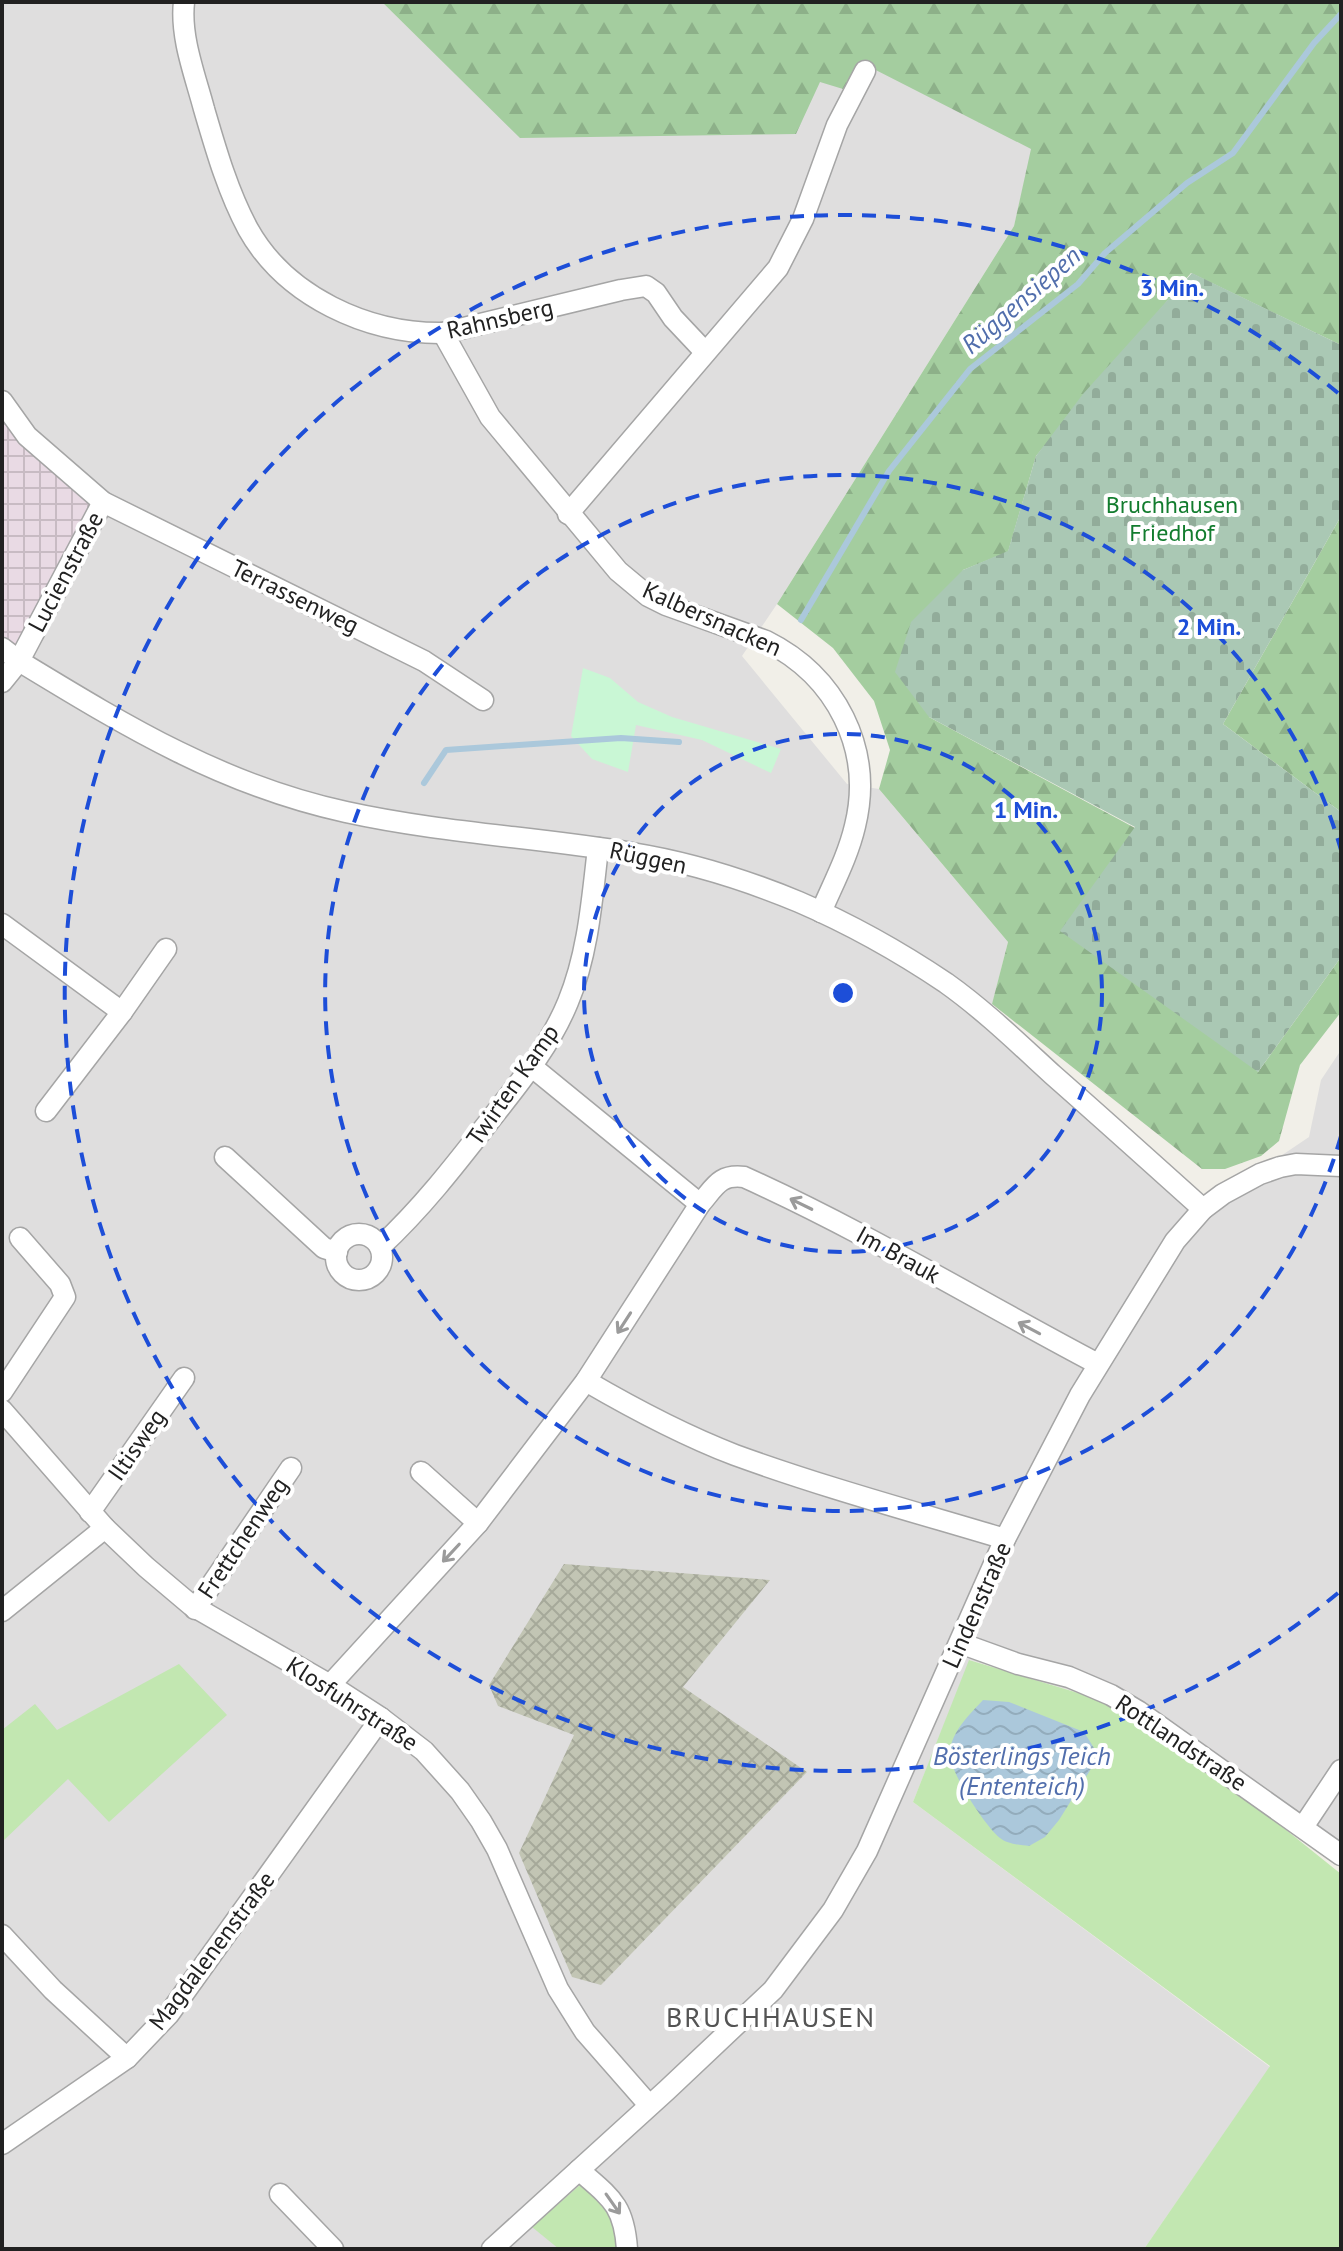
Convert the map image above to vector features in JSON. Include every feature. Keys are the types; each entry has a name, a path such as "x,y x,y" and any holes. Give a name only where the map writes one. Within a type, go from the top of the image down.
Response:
{"street":[{"name":"Rahnsberg","path":"184,2 183,21 190,54 220,160 245,223 276,265 303,289 337,310 380,326 416,333 443,333 646,286 656,293 673,318 705,352"},
{"path":"568,514 770,279 803,219 837,125 865,71"},
{"name":"Kalbersnacken","path":"443,333 490,417 618,571 648,596 782,649 807,667 833,696 855,749 860,784 852,838 821,912"},
{"name":"Lucienstraße","path":"2,401 27,436 103,502 19,661 2,682"},
{"name":"Terrassenweg","path":"103,502 424,661 483,700"},
{"name":"Rüggen","path":"2,648 155,742 280,795 404,824 649,856 735,878 821,912 897,952 949,985 1203,1209"},
{"name":"Twirten Kamp","path":"380,1247 440,1184 531,1066 558,1023 579,971 598,848"},
{"path":"2,924 122,1012"},
{"path":"46,1111 166,949"},
{"path":"531,1066 700,1204"},
{"path":"225,1157 324,1248 337,1252"},
{"name":"Lindenstraße","path":"492,2249 773,1990 833,1910 867,1851 1005,1539 1098,1364 1162,1260 1188,1225 1203,1209 1240,1183 1280,1167 1303,1164 1341,1166"},
{"name":"Im Brauk","path":"330,1685 478,1523 586,1381 700,1204 721,1180 731,1175 744,1177 843,1224 1098,1364"},
{"path":"353,1235 369,1236 380,1247 379,1269 367,1278 352,1278 345,1274 337,1260 337,1252 340,1245 353,1235"},
{"path":"2,1392 65,1297 60,1284 20,1238"},
{"name":"Iltisweg","path":"90,1512 184,1378"},
{"path":"586,1381 653,1419 734,1454 865,1498 1005,1539"},
{"name":"Klosfuhrstraße","path":"2,1410 105,1528 195,1609 330,1685 424,1751 460,1791 481,1821 497,1849 558,1989 585,2032 649,2105"},
{"name":"Frettchenweg","path":"195,1609 291,1468"},
{"path":"421,1472 478,1523"},
{"path":"2,1611 105,1528"},
{"name":"Rottlandstraße","path":"960,1643 1018,1664 1069,1677 1111,1695 1341,1855"},
{"name":"Magdalenenstraße","path":"2,2144 127,2058 169,2014 381,1718"},
{"path":"1303,1827 1341,1770"},
{"path":"2,1935 53,1990 127,2058"},
{"path":"579,2170 619,2208 627,2249"},
{"path":"280,2194 333,2249"}],"shaded area":[{"path":"2,2 382,2 521,138 820,82 860,61 1032,149 1014,226 742,656 847,784 879,789 1008,942 992,1005 1206,1206 1309,1137 1321,1080 1341,1050 1341,1855 1138,1711 970,1660 913,1802 1270,2067 1144,2249 2,2249 2,692 13,679 35,439 2,395"},
{"path":"2,413 93,504 22,639 2,665"},
{"path":"564,1564 770,1580 683,1687 807,1772 601,1985 572,1977 519,1853 574,1735 498,1706 489,1685"}],"green space":[{"path":"382,2 1341,2 1341,345 1191,273 1036,456 1008,552 963,570 929,717 1135,828 1258,1072 1341,957 1341,1012 1300,1065 1279,1141 1261,1156 1225,1169 1202,1169 992,1004 1008,942 879,789 890,750 874,701 833,648 777,604 1014,226 1031,149 860,62 843,89 820,82 796,134 520,138"},
{"name":"Bruchhausen Friedhof","path":"1192,273 1341,345 1341,516 1223,724 1341,812 1341,957 1258,1072 1060,931 1135,827 929,717 895,672 911,622 963,570 1008,551 1036,456 1083,394"},
{"path":"1341,516 1341,812 1223,724"},
{"path":"583,668 610,678 638,702 672,717 781,749 771,773 702,740 636,725 628,772 592,759 571,736"},
{"path":"969,1660 1138,1711 1341,1874 1341,2249 1144,2249 1270,2066 913,1802"},
{"path":"179,1664 227,1715 109,1822 68,1779 2,1842 2,1730 35,1704 57,1730"},
{"path":"581,2184 617,2218 622,2249 559,2249 532,2227"}],"water":[{"name":"Bösterlings Teich (Ententeich)","path":"983,1700 1009,1702 1084,1732 1099,1756 1059,1820 1045,1837 1029,1846 1006,1842 993,1832 969,1797 951,1760 954,1737"}],"waterway":[{"name":"Rüggensiepen","path":"801,620 889,471 970,369 1078,284 1105,253 1187,183 1233,153 1314,43 1341,14"},
{"path":"424,783 446,750 621,738 679,742"}],"district":[{"name":"BRUCHHAUSEN","path":"771,2017"}]}
